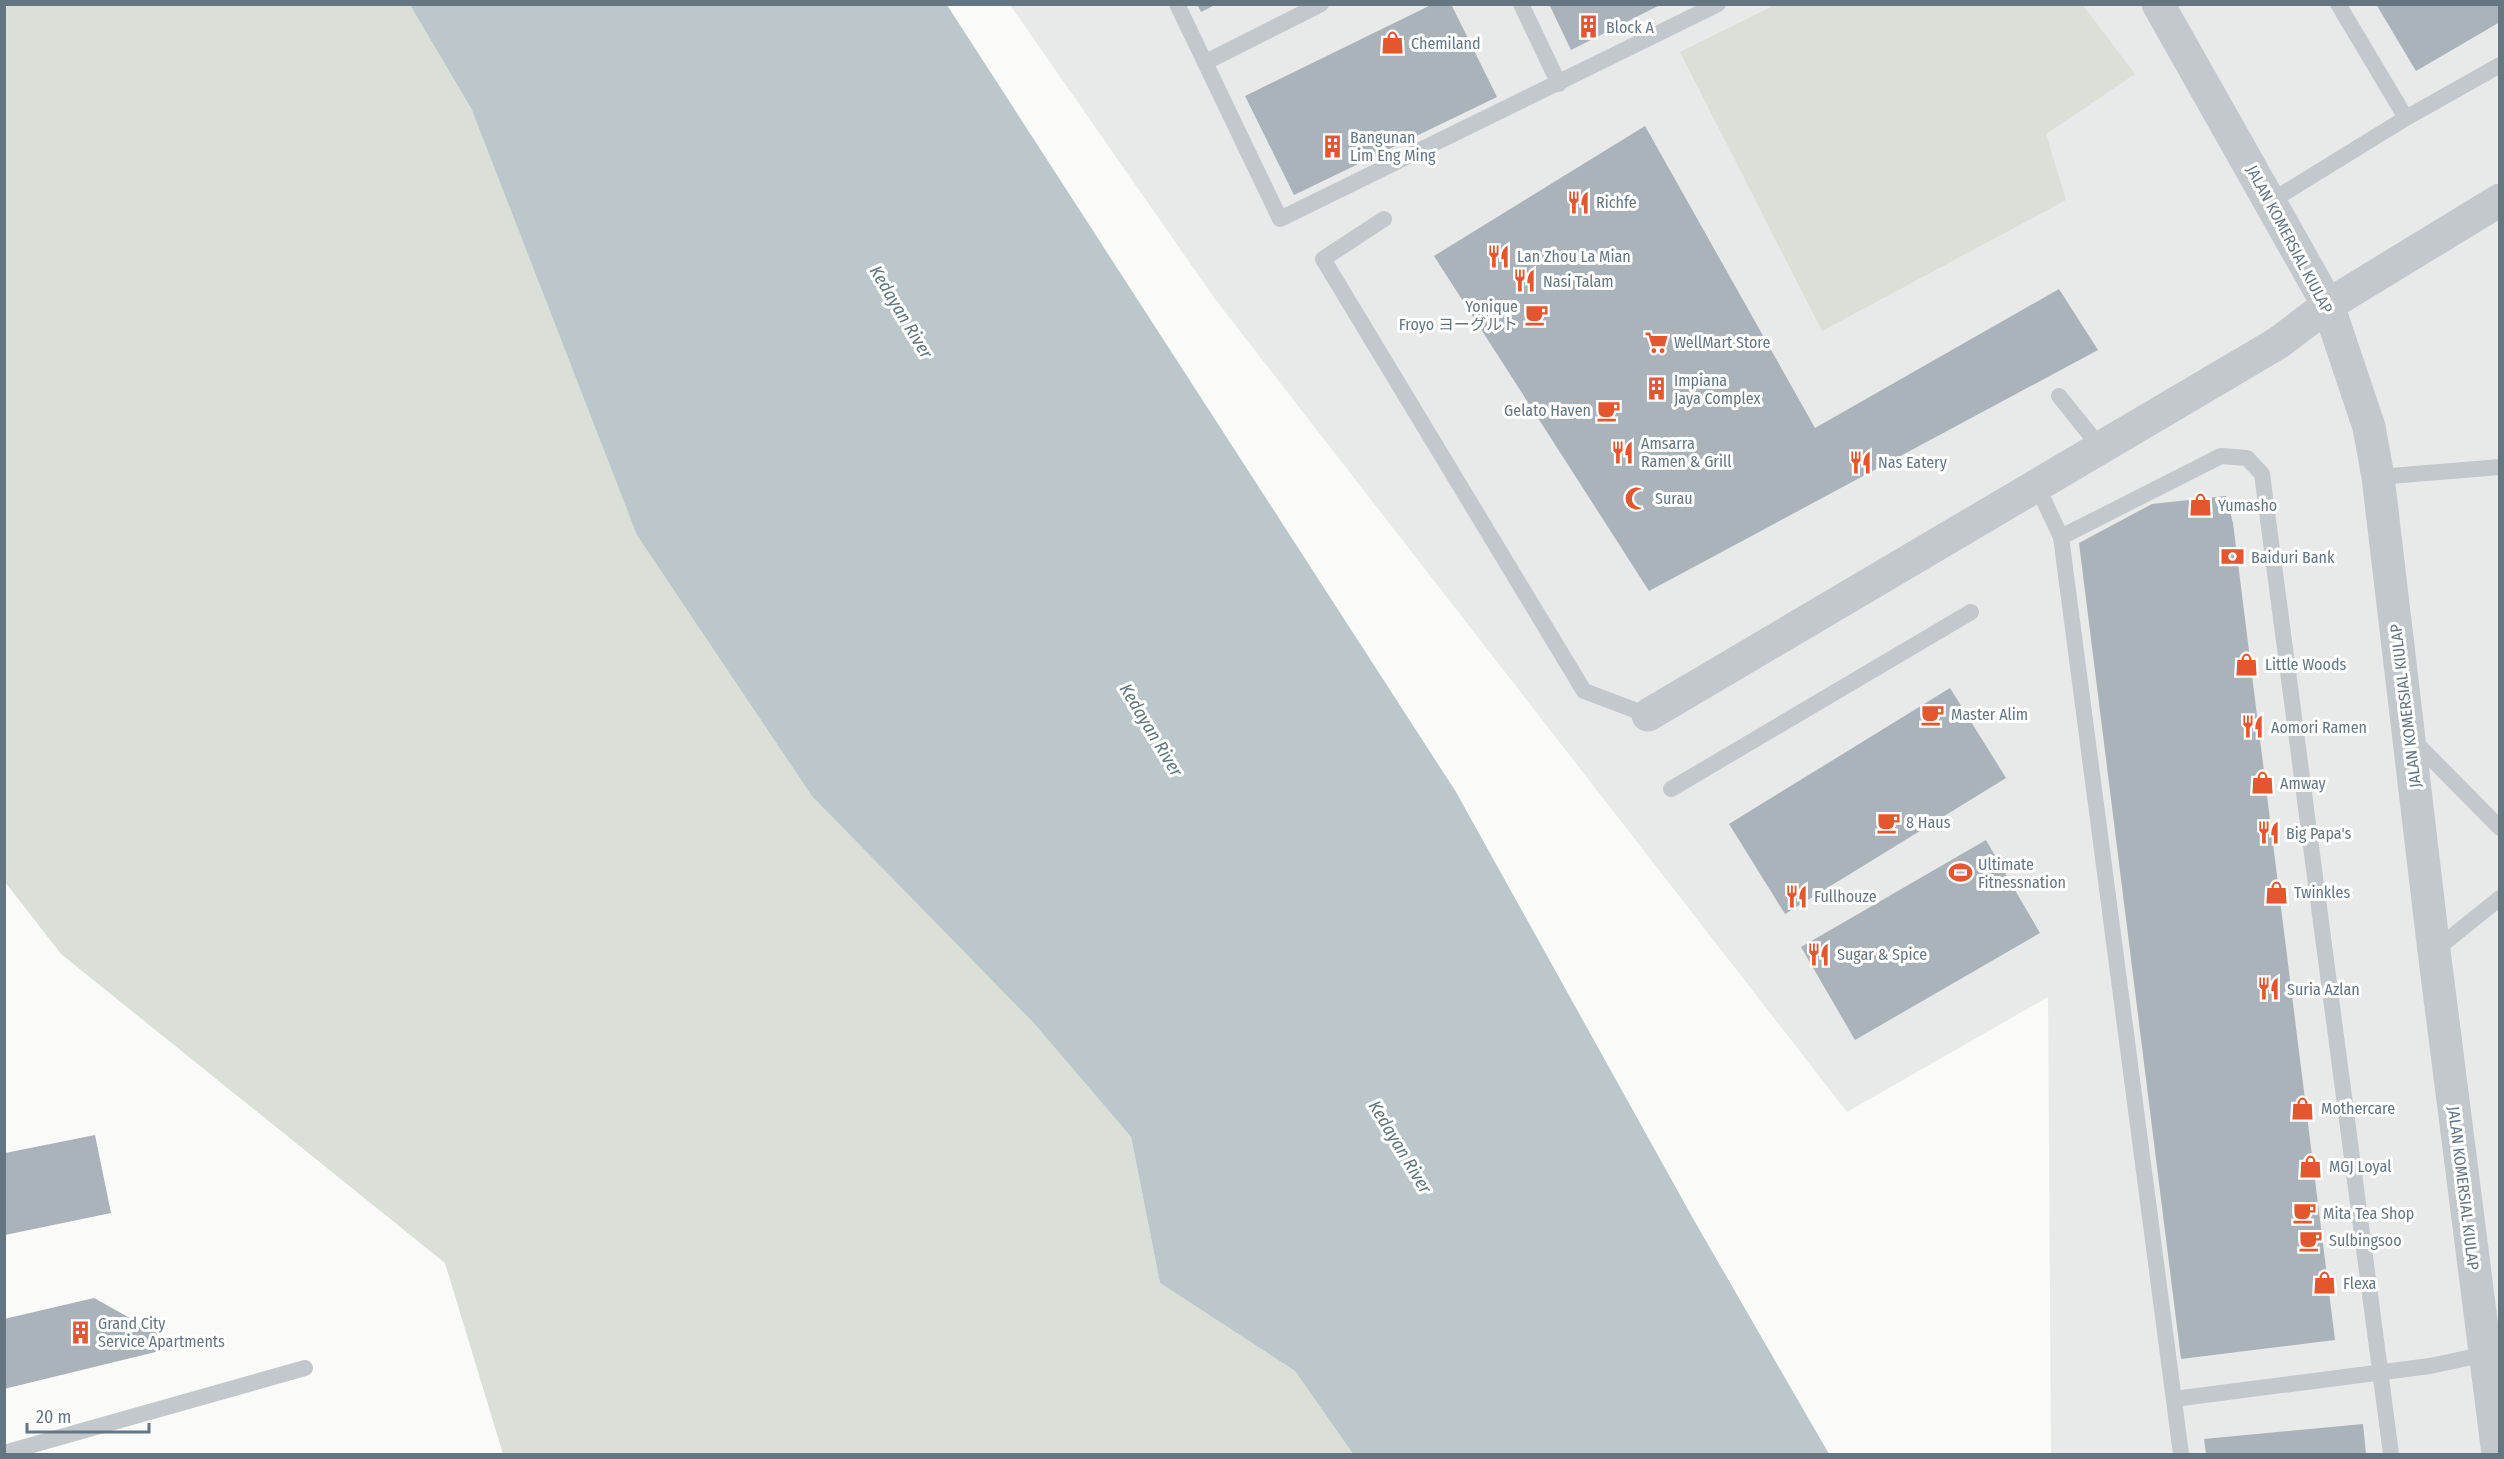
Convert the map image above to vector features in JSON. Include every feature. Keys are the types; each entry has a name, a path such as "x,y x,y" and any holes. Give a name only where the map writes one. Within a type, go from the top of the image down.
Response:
{"street":[{"name":"JALAN KOMERSIAL KIULAP","path":"2158,4 2328,305 2369,427 2378,477 2434,951 2492,1352 2498,1455"},
{"path":"1648,715 2278,343 2328,305 2499,200"}],"lane":[{"path":"1178,4 1280,219 1718,4"},
{"path":"1206,62 1321,4"},
{"path":"1521,4 1559,84"},
{"path":"2338,4 2406,118"},
{"path":"2271,201 2406,118 2499,65"},
{"path":"1384,219 1323,259 1584,691 1648,715"},
{"path":"2059,396 2100,447"},
{"path":"2061,537 2221,456 2247,458 2262,474 2391,1455"},
{"path":"2378,477 2499,467"},
{"path":"2037,486 2061,537 2181,1455"},
{"path":"1671,789 1971,612"},
{"path":"2409,736 2499,828"},
{"path":"2434,951 2499,897"},
{"path":"2174,1399 2430,1366 2492,1352"},
{"path":"4,1453 305,1368"}],"shaded area":[{"path":"2082,4 2135,74 2046,134 2066,200 1822,331 1680,52 1775,5"},
{"path":"5,5 410,5 472,110 1032,1021 1131,1137 1160,1283 1295,1371 1353,1454 503,1454 445,1263 61,954 5,882"},
{"path":"1010,5 2499,5 2499,1454 2051,1454 2048,997 1847,1112 1215,299"}],"water":[{"name":"Kedayan River","path":"410,5 947,5 1456,792 1695,1222 1829,1454 1353,1454 1295,1371 1160,1283 1131,1137 1032,1021 812,796 637,535 472,110"}],"building":[{"path":"1197,4 1217,4 1201,12"},
{"name":"Bangunan Lim Eng Ming","path":"1433,4 1451,4 1497,97 1294,195 1245,96"},
{"name":"Block A","path":"1549,4 1662,4 1571,50"},
{"path":"2376,4 2500,4 2500,22 2416,71"},
{"name":"Impiana Jaya Complex","path":"1645,126 1815,428 2059,289 2098,350 1649,591 1434,256"},
{"path":"2226,496 2233,523 2335,1340 2181,1359 2079,543 2152,504"},
{"path":"1950,688 2006,778 1785,914 1729,824"},
{"path":"1986,840 2040,933 1855,1040 1801,947"},
{"path":"95,1135 111,1213 5,1235 5,1153"},
{"name":"Grand City Service Apartments","path":"94,1298 180,1346 4,1389 4,1319"},
{"path":"2363,1424 2366,1454 2206,1454 2204,1439"}],"place":[{"name":"Block A","path":"1588,27"},
{"name":"Chemiland","path":"1393,43"},
{"name":"Bangunan Lim Eng Ming","path":"1332,146"},
{"name":"Richfe","path":"1578,202"},
{"name":"Lan Zhou La Mian","path":"1499,256"},
{"name":"Nasi Talam","path":"1525,281"},
{"name":"Yonique Froyo ヨーグルト","path":"1536,315"},
{"name":"WellMart Store","path":"1656,342"},
{"name":"Impiana Jaya Complex","path":"1656,389"},
{"name":"Gelato Haven","path":"1609,410"},
{"name":"Amsarra Ramen & Grill","path":"1623,452"},
{"name":"Nas Eatery","path":"1860,462"},
{"name":"Surau","path":"1637,498"},
{"name":"Yumasho","path":"2200,505"},
{"name":"Baiduri Bank","path":"2233,557"},
{"name":"Little Woods","path":"2247,664"},
{"name":"Master Alim","path":"1933,714"},
{"name":"Aomori Ramen","path":"2253,727"},
{"name":"Amway","path":"2262,783"},
{"name":"8 Haus","path":"1888,822"},
{"name":"Big Papa's","path":"2268,833"},
{"name":"Ultimate Fitnessnation","path":"1960,873"},
{"name":"Twinkles","path":"2276,892"},
{"name":"Fullhouze","path":"1796,896"},
{"name":"Sugar & Spice","path":"1819,954"},
{"name":"Suria Azlan","path":"2269,989"},
{"name":"Mothercare","path":"2303,1108"},
{"name":"MGJ Loyal","path":"2311,1166"},
{"name":"Mita Tea Shop","path":"2305,1213"},
{"name":"Sulbingsoo","path":"2311,1240"},
{"name":"Flexa","path":"2325,1283"},
{"name":"Grand City Service Apartments","path":"80,1332"}]}
